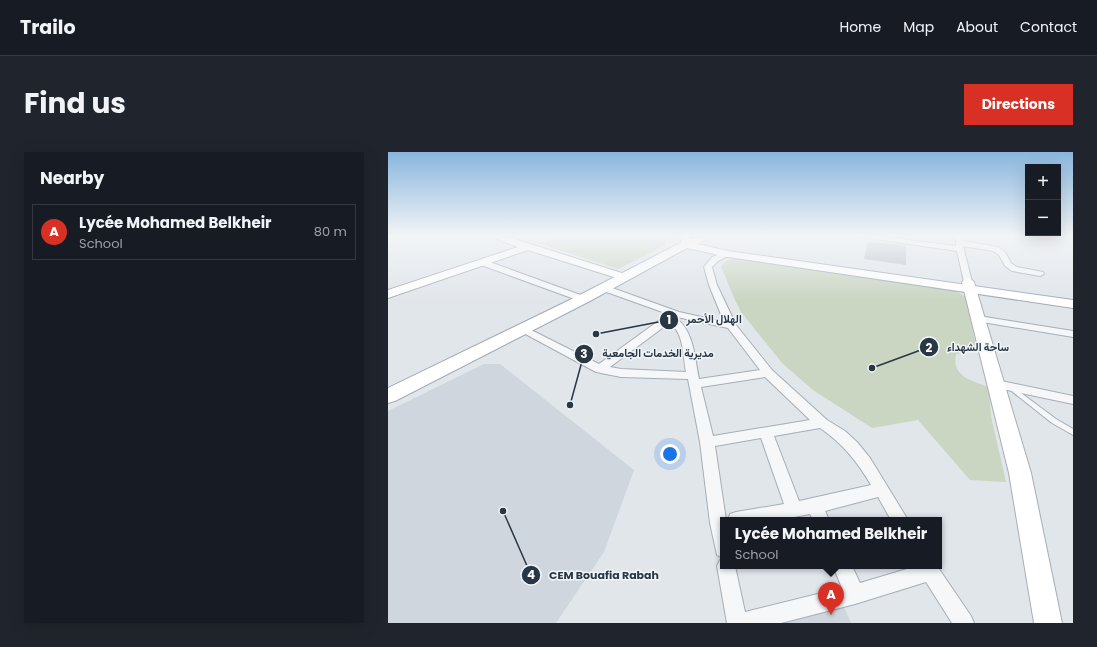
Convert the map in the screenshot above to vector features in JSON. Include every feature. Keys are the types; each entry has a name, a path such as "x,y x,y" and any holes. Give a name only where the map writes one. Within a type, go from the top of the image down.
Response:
{"main road":[{"path":"388,396 523,330 661,257"},
{"path":"751,257 970,286 1073,297"},
{"path":"786,257 905,277"},
{"path":"970,286 1073,304"}],"street":[{"path":"388,294 500,257"},
{"path":"559,257 624,277"},
{"path":"721,257 716,259 708,267 713,285 731,326 768,373 822,423 840,435 852,446 865,462 898,517"},
{"path":"963,257 979,319 1004,386 1048,623"},
{"path":"1004,257 1008,264 1014,269 1040,274"},
{"path":"484,263 583,299"},
{"path":"604,288 673,316 731,326"},
{"path":"600,369 673,316"},
{"path":"673,316 684,334 707,442 720,523"},
{"path":"979,319 1073,334"},
{"path":"523,330 600,369 621,373 677,376 694,379 768,373"},
{"path":"1004,386 1073,400"},
{"path":"707,442 766,434 822,423"},
{"path":"766,434 794,509"},
{"path":"752,517 794,509 818,513 882,489"},
{"path":"727,569 738,623"},
{"path":"843,569 855,594"},
{"path":"742,623 855,594 927,569 964,623"}],"lane":[{"path":"1004,386 1054,422 1073,432"}],"shaded area":[{"path":"484,364 500,364 634,470 604,552 556,623 388,623 388,411"},
{"path":"844,607 851,623 784,623"}],"green space":[{"path":"581,257 642,257 618,269"},
{"path":"734,258 955,291 965,296 977,350 956,354 955,361 960,373 970,380 989,387 991,416 1006,482 970,480 918,420 872,428 813,390 782,363 741,312 721,266 726,261"}],"building":[{"path":"864,257 906,257 906,265 864,259"}],"place":[{"name":"الهلال الأحمر","path":"596,334"},
{"name":"ساحة الشهداء","path":"872,368"},
{"name":"مديرية الخدمات الجامعية","path":"570,405"},
{"name":"CEM Bouafia Rabah","path":"503,511"},
{"name":"Lycée Mohamed Belkheir","path":"831,615"}]}
